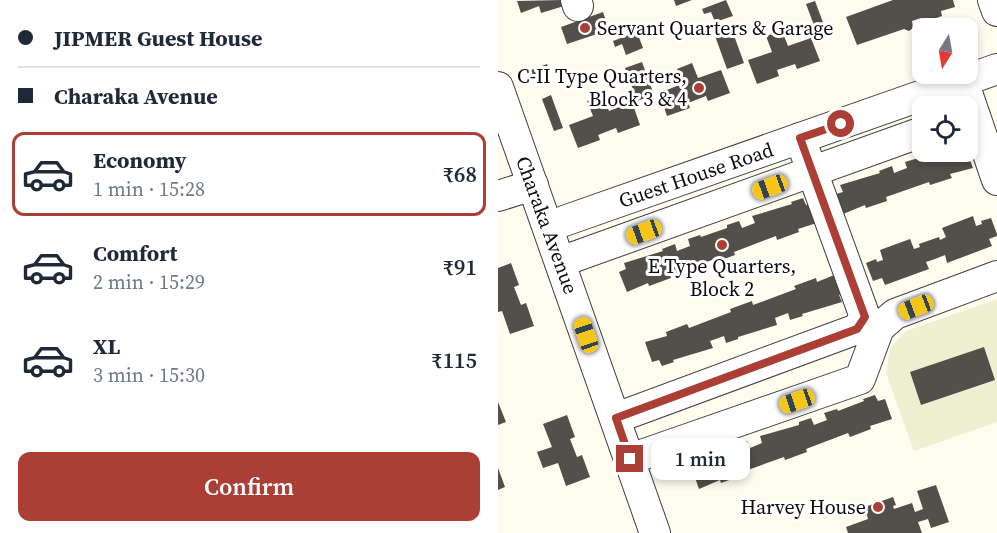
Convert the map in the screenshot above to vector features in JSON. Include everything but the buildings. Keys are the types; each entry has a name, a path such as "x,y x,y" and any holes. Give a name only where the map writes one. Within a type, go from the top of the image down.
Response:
{"street":[{"path":"993,0 997,11"},
{"path":"980,75 980,116 997,180"},
{"name":"Guest House Road","path":"555,235 800,138 980,75"},
{"name":"Charaka Avenue","path":"501,105 555,235 656,533"},
{"path":"555,235 812,172 912,136"},
{"path":"616,418 857,329 865,317 800,138"},
{"path":"498,196 533,185"},
{"path":"630,459 860,379 879,328 895,314 997,276"}],"green space":[{"path":"997,299 997,422 914,451 886,373 890,348 906,331"}],"place":[{"name":"Servant Quarters & Garage","path":"585,28"},
{"name":"C-II Type Quarters, Block 3 & 4","path":"699,88"},
{"name":"E Type Quarters, Block 2","path":"722,245"},
{"name":"Harvey House","path":"878,507"}],"route":[{"path":"630,459 616,418 857,329 865,317 800,138 841,124"}]}
